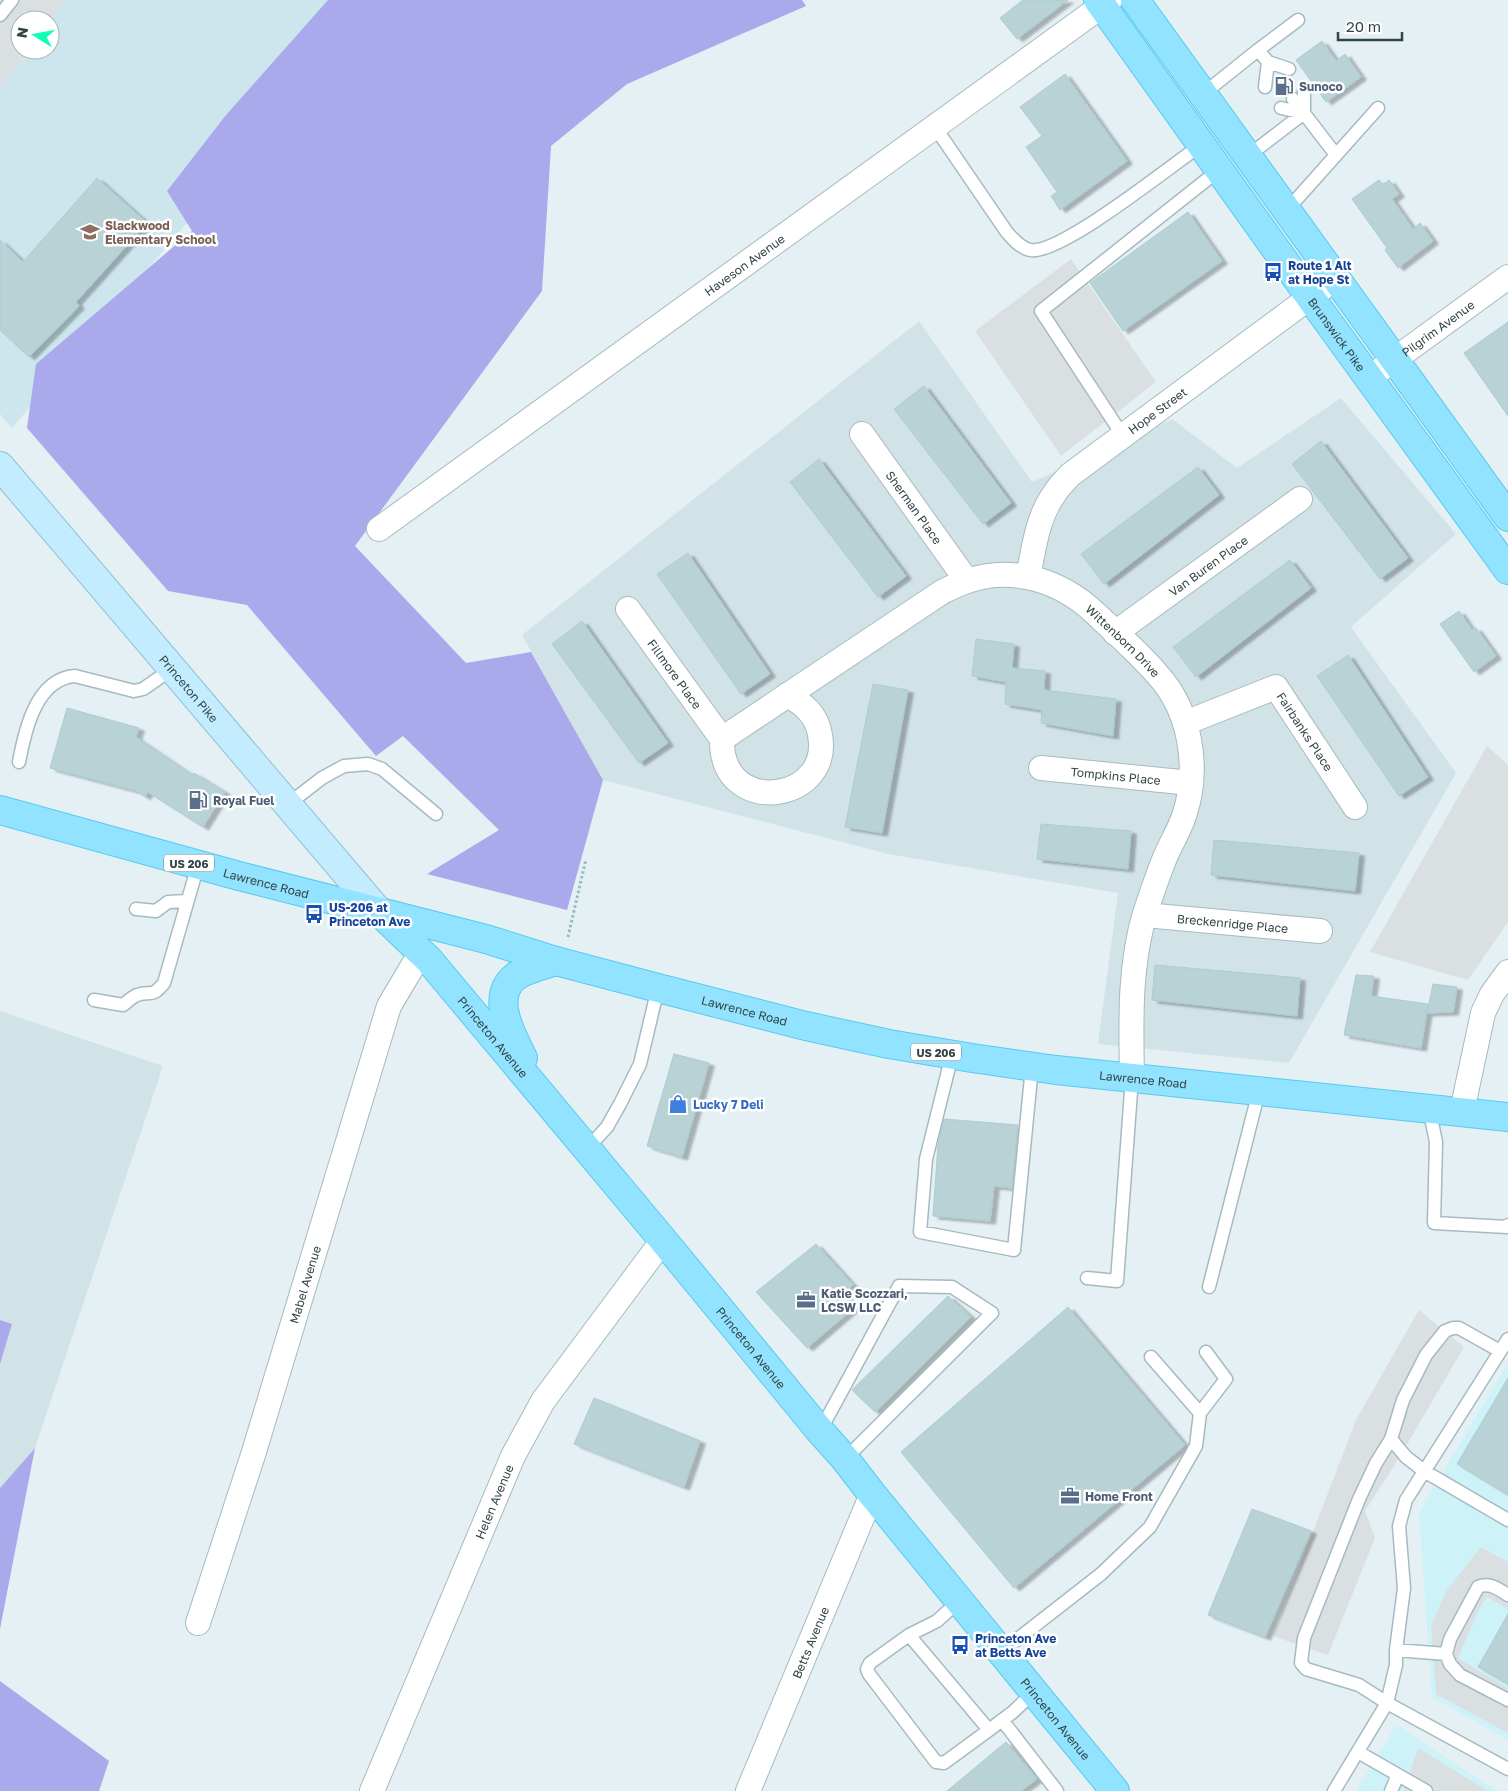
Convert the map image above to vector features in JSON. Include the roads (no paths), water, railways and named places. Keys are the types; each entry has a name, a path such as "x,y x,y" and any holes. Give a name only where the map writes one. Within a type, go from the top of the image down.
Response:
{"main road":[{"path":"1135,0 1508,517"},
{"name":"Brunswick Pike","path":"1103,2 1201,145 1508,570"},
{"name":"Princeton Pike","path":"0,466 379,912"},
{"name":"Lawrence Road","path":"0,810 198,865 486,939 556,961 658,988 806,1026 889,1044 1032,1067 1508,1117"},
{"name":"Princeton Avenue","path":"379,912 421,952 583,1144 845,1459 1107,1785"},
{"path":"538,1091 505,1018 503,1002 505,991 511,981 518,975 556,961"}],"street":[{"name":"Haveson Avenue","path":"379,529 935,127 1103,2"},
{"name":"Pilgrim Avenue","path":"1368,378 1508,277"},
{"name":"Hope Street","path":"1028,577 1042,516 1054,493 1070,475 1336,278"},
{"name":"Sherman Place","path":"862,434 967,581"},
{"name":"Van Buren Place","path":"1115,633 1300,499"},
{"name":"Wittenborn Drive","path":"722,739 942,592 967,581 982,577 1006,575 1028,577 1060,587 1080,600 1158,674 1174,698 1185,722 1192,758 1191,783 1184,816 1164,861 1145,915 1136,953 1131,1001 1132,1078"},
{"name":"Fillmore Place","path":"628,608 722,739"},
{"name":"Fairbanks Place","path":"1185,722 1276,687 1355,807"},
{"path":"722,739 722,754 728,769 740,782 754,790 772,794 788,791 802,783 813,772 819,759 822,742 819,726 811,712 800,702 787,695"},
{"name":"Tompkins Place","path":"1041,768 1191,783"},
{"name":"Breckenridge Place","path":"1145,915 1320,931"},
{"name":"Mabel Avenue","path":"198,1623 253,1455 388,1006 421,952"},
{"path":"1462,1112 1483,1013 1492,994 1508,972"},
{"name":"Helen Avenue","path":"372,1791 513,1456 543,1401 663,1240"},
{"name":"Betts Avenue","path":"748,1791 872,1494"}],"lane":[{"path":"0,15 12,0"},
{"path":"1203,94 1298,20"},
{"path":"1258,50 1277,77"},
{"path":"1268,62 1289,69"},
{"path":"1265,87 1268,62"},
{"path":"1304,90 1304,113"},
{"path":"1293,100 1336,155"},
{"path":"1281,108 1304,113"},
{"path":"1287,210 1378,108"},
{"path":"1248,156 1304,113"},
{"path":"935,127 1006,231 1016,243 1030,250 1049,247 1075,235 1201,145"},
{"path":"1123,436 1041,311 1219,170"},
{"path":"19,762 24,738 37,703 45,690 66,676 75,676 134,691 143,689 172,669"},
{"path":"288,805 322,778 344,766 368,764 382,769 436,814"},
{"path":"94,1000 123,1005 138,995 151,994 164,983 198,865"},
{"path":"136,908 156,911 168,902 187,901"},
{"path":"583,1144 596,1139 607,1127 640,1064 658,988"},
{"path":"952,1055 926,1159 920,1232 1014,1250 1032,1067"},
{"path":"1087,1278 1117,1281 1132,1078"},
{"path":"1209,1288 1259,1091"},
{"path":"1429,1108 1436,1142 1434,1223 1507,1228 1508,1225"},
{"path":"820,1431 899,1286 952,1287 992,1313 845,1459"},
{"path":"1500,1352 1459,1328 1453,1328 1445,1331 1426,1356 1403,1400 1391,1440 1376,1463 1359,1499 1304,1638 1301,1663 1306,1669 1359,1685 1387,1703 1508,1769"},
{"path":"1334,1791 1387,1703 1396,1665 1396,1650 1404,1588 1399,1526 1406,1500 1508,1339"},
{"path":"1001,1652 1101,1574 1150,1527 1196,1446 1200,1413 1226,1379 1206,1352"},
{"path":"1151,1357 1200,1413"},
{"path":"1391,1440 1406,1457 1424,1471 1508,1520"},
{"path":"1508,1595 1490,1585 1478,1587 1450,1639 1446,1654 1450,1664 1460,1675 1508,1700"},
{"path":"959,1601 937,1621 909,1635 870,1663 867,1669 936,1762 944,1763 1002,1720 1034,1692"},
{"path":"909,1635 989,1730"},
{"path":"1396,1650 1446,1654"},
{"path":"1002,1720 1057,1791"},
{"path":"1358,1752 1426,1791"},
{"path":"1391,1791 1398,1775"}],"place":[{"name":"Sunoco","path":"1284,86"},
{"name":"Slackwood Elementary School","path":"90,232"},
{"name":"Route 1 Alt at Hope St","path":"1273,272"},
{"name":"Royal Fuel","path":"198,800"},
{"name":"US-206 at Princeton Ave","path":"314,914"},
{"name":"Lucky 7 Deli","path":"678,1104"},
{"name":"Katie Scozzari, LCSW LLC","path":"806,1300"},
{"name":"Home Front","path":"1070,1496"},
{"name":"Princeton Ave at Betts Ave","path":"960,1645"}]}
